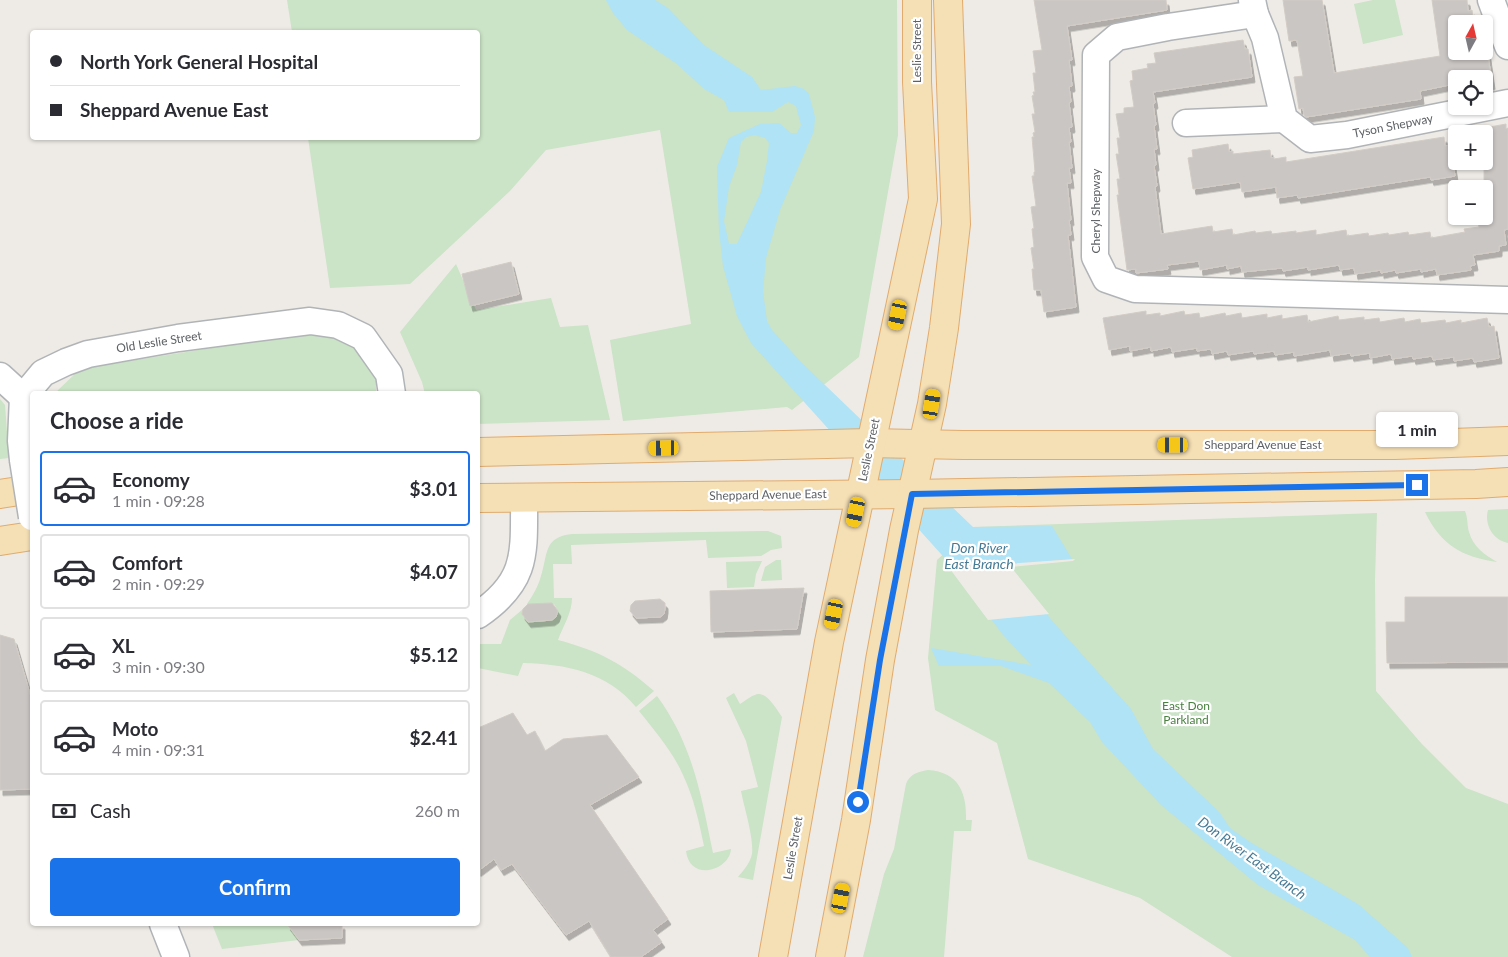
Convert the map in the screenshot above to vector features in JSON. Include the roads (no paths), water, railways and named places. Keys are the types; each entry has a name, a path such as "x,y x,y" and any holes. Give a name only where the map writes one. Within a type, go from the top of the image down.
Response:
{"main road":[{"name":"Leslie Street","path":"773,957 829,642 923,198 917,82 917,0"},
{"path":"830,957 856,820 882,651 912,494 932,404 944,328 956,224 948,0"},
{"name":"Sheppard Avenue East","path":"480,452 870,443 963,446 1395,445 1508,441"},
{"name":"Sheppard Avenue East","path":"480,498 912,494 1508,482"},
{"path":"0,494 30,489"},
{"path":"0,541 30,536"}],"street":[{"path":"1490,0 1508,46"},
{"path":"1186,123 1284,120 1265,38 1254,7"},
{"name":"Cheryl Shepway","path":"1254,7 1117,37 1096,55 1094,257 1106,279 1135,289 1508,300"},
{"name":"Tyson Shepway","path":"1284,120 1310,139 1347,135 1508,103"},
{"name":"Old Leslie Street","path":"23,397 43,373 88,354 178,338 310,321 338,325 363,337 388,374 391,391"},
{"path":"0,376 23,397 20,441 30,504"},
{"path":"480,614 494,604 506,591 519,568 524,542 524,498"},
{"path":"164,926 176,957"}],"water":[{"name":"Don River East Branch","path":"606,0 655,0 668,8 704,45 752,77 761,90 795,86 804,89 809,94 815,117 814,131 780,210 766,258 763,292 767,321 772,330 801,362 973,527 1052,526 1072,559 1007,565 1054,623 1131,709 1153,749 1220,813 1230,828 1250,842 1358,904 1408,948 1412,957 1370,957 1355,940 1258,885 1161,805 1102,742 1090,722 1049,683 1001,666 939,666 931,648 1031,665 1003,635 950,564 751,343 737,316 723,266 719,230 717,167 729,138 760,124 779,123 791,133 797,133 801,125 796,106 788,102 772,112 729,112 724,100 704,89 677,64 627,30 613,13","holes":["755,135 765,138 769,143 761,192 737,244 729,244 724,221 729,187 737,165 741,142 746,137"]}],"park label":[{"name":"East Don Parkland","path":"1186,713"}]}
